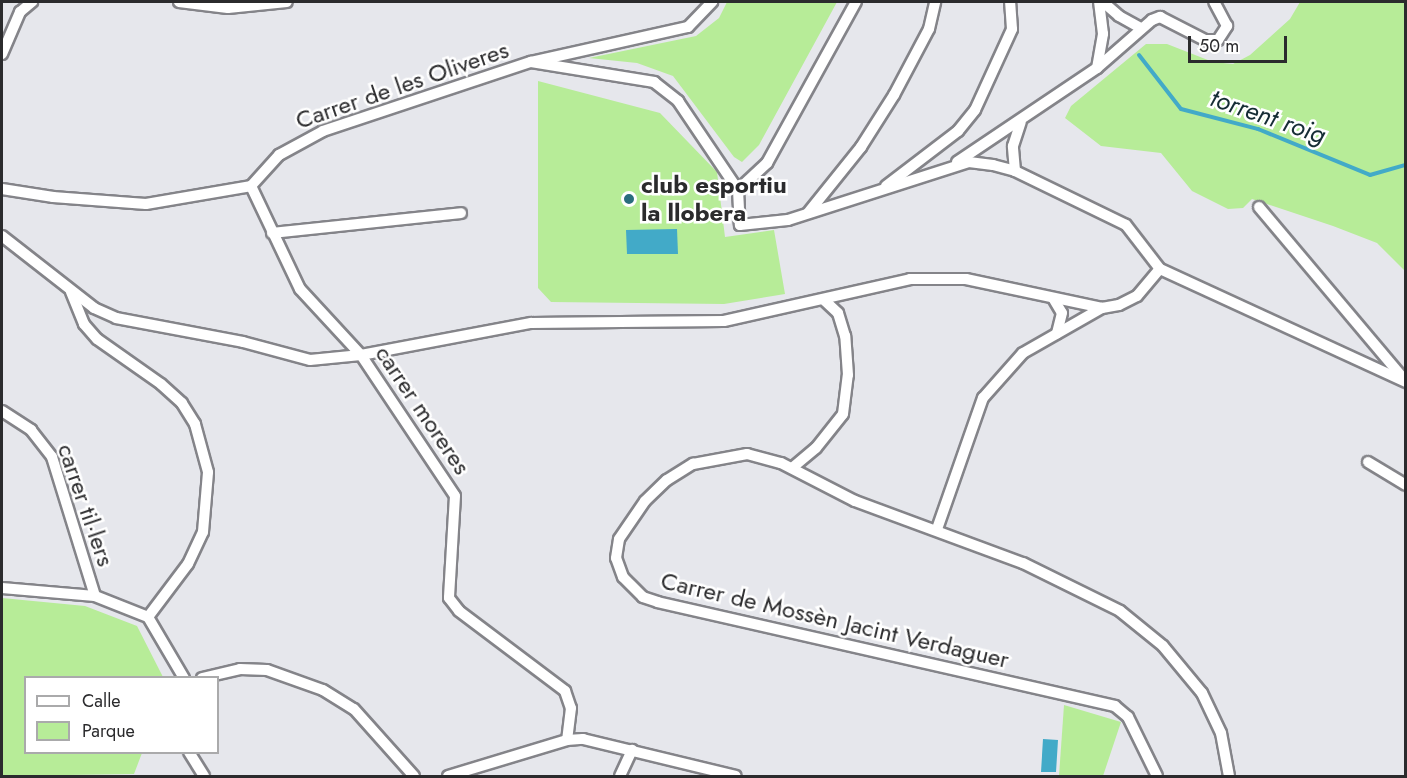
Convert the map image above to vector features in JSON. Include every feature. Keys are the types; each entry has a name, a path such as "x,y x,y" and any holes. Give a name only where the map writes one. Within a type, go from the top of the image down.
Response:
{"street":[{"path":"2,54 20,12 32,2"},
{"path":"179,2 228,8 287,2"},
{"name":"Carrer de les Oliveres","path":"251,186 279,155 300,141 531,62 688,27 712,2"},
{"path":"738,190 766,163 856,2"},
{"path":"808,213 861,147 894,96 929,29 935,2"},
{"path":"878,192 958,131 975,110 1012,29 1010,2"},
{"path":"1101,2 1141,28"},
{"path":"1097,69 1103,34 1101,2"},
{"path":"946,168 1022,122 1097,69 1141,28 1160,17 1205,40 1218,40 1227,26 1214,2"},
{"path":"531,62 654,82 678,100 738,190 740,225 788,220 969,162 1015,171 1126,225 1160,270 1406,382"},
{"path":"1015,171 1013,146 1022,122"},
{"path":"2,189 53,197 146,204 251,186"},
{"name":"carrer moreres","path":"251,186 300,289 361,355 455,496 449,598 459,611 565,691 571,708 567,740"},
{"path":"1259,207 1406,382"},
{"path":"272,233 461,213"},
{"path":"2,236 71,290 116,318 150,326 232,339 310,360 361,355 531,323 724,321 825,301 910,279 966,279 1102,308"},
{"path":"937,529 983,398 1023,352 1102,308 1119,305 1137,296 1160,270"},
{"path":"71,290 84,324 97,339 182,404 195,424 205,455 209,496 203,532 188,564 148,617"},
{"path":"1053,298 1062,312 1057,333"},
{"path":"792,468 816,448 843,414 848,375 845,336 838,313 825,301"},
{"name":"carrer til·lers","path":"2,411 30,430 52,457 95,596"},
{"name":"Carrer de Mossèn Jacint Verdaguer","path":"1157,777 1128,717 1115,706 642,597 623,577 616,558 619,539 645,501 667,480 693,464 747,454 792,468 855,501 937,529 1023,563 1120,610 1163,646 1202,693 1221,733 1229,777"},
{"path":"1368,462 1406,485"},
{"path":"2,588 95,596 148,617 183,676"},
{"path":"210,676 240,669 267,670 323,690 354,709 414,777"},
{"path":"448,777 567,740 583,739 732,776"},
{"path":"620,777 632,750"},
{"path":"190,754 204,777"}],"green space":[{"path":"727,2 837,2 759,145 742,162 734,157 673,76 637,63 589,58 696,36 719,18"},
{"path":"1300,2 1405,2 1405,271 1377,243 1333,226 1252,199 1243,208 1228,209 1192,191 1161,153 1101,146 1065,118 1071,106 1146,44 1167,44 1213,62 1233,64 1250,55 1290,19"},
{"name":"club esportiu la llobera","path":"538,81 660,113 717,172 725,237 774,230 785,294 724,304 551,302 538,288"},
{"path":"2,598 85,606 137,626 162,676 24,676 24,754 142,754 134,774 2,776"},
{"path":"1064,705 1121,722 1103,776 1059,776"}],"water":[{"path":"677,229 678,254 627,254 626,230"},
{"path":"1043,739 1058,740 1056,772 1041,772"}],"waterway":[{"name":"torrent roig","path":"1139,55 1181,109 1258,129 1370,175 1406,165"}],"place":[{"name":"club esportiu la llobera","path":"629,199"}]}
